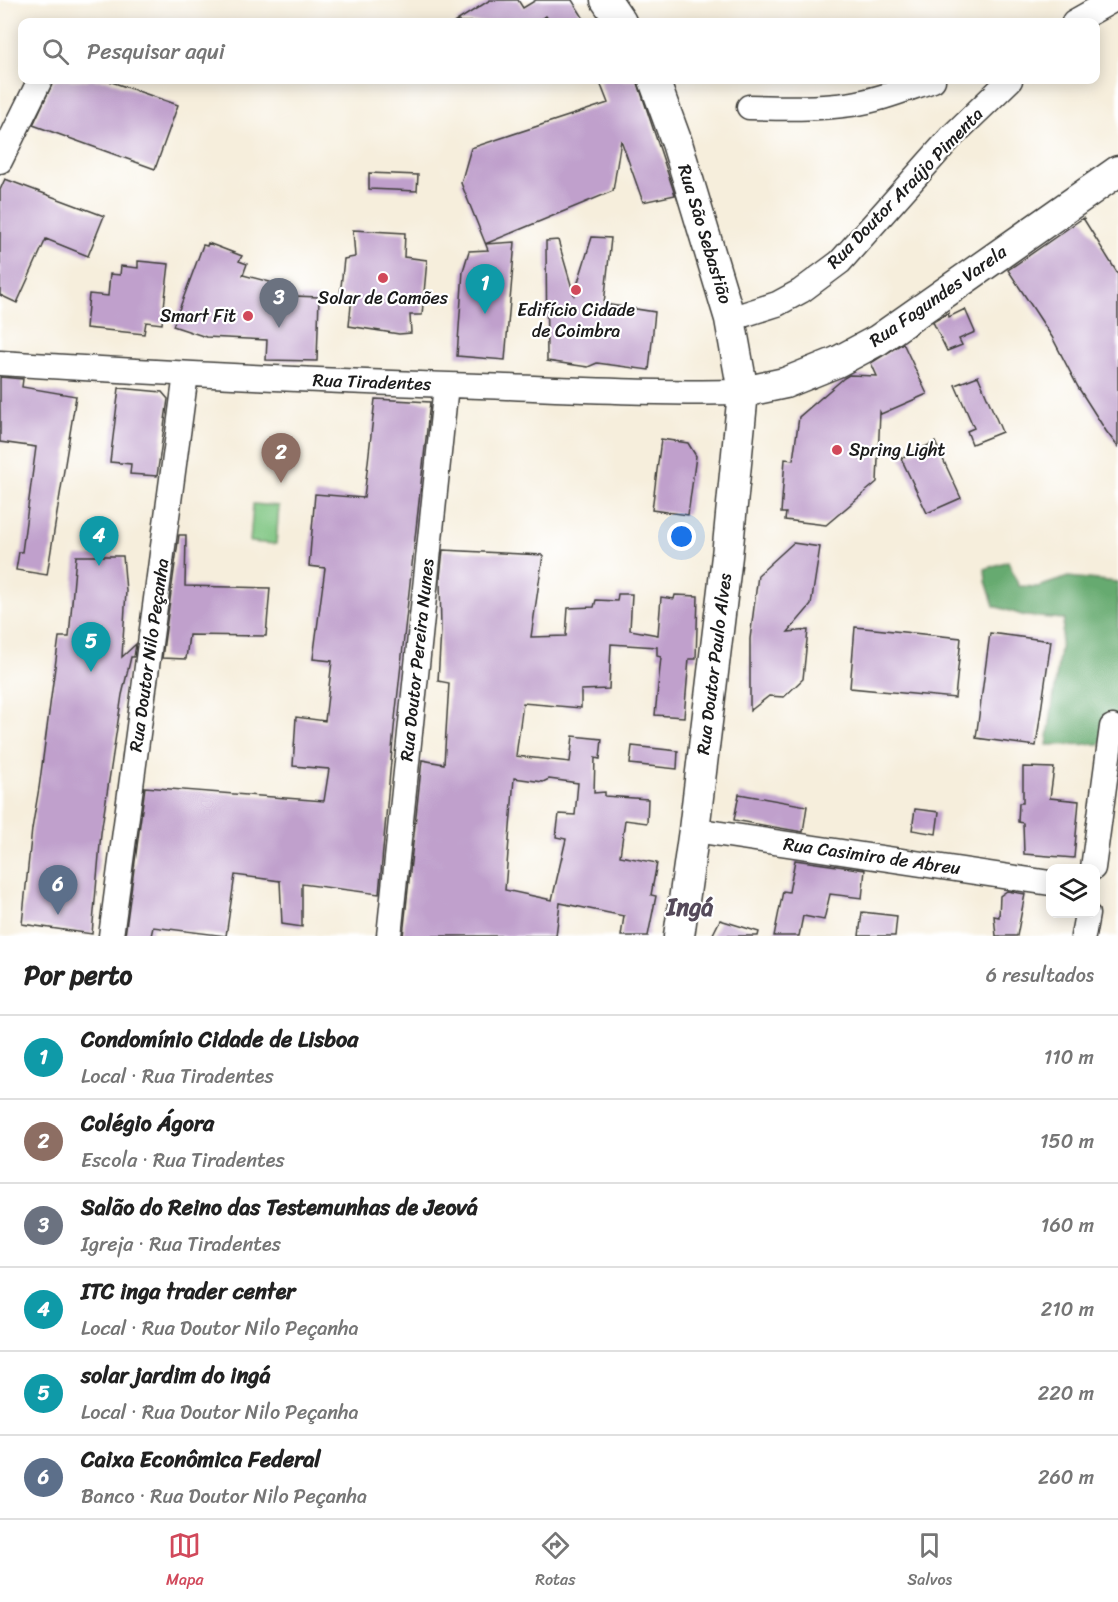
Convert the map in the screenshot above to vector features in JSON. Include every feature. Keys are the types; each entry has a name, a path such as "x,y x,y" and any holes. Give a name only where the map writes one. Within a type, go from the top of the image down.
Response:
{"main road":[{"path":"606,0 618,18"},
{"name":"Rua São Sebastião","path":"655,84 677,143 730,319 744,392"},
{"name":"Rua Fagundes Varela","path":"744,392 785,383 837,363 878,340 1118,171"},
{"name":"Rua Doutor Paulo Alves","path":"679,936 727,556 744,392"}],"street":[{"path":"1081,18 1113,0"},
{"path":"0,161 38,84"},
{"path":"749,107 808,108 853,104 894,94 922,84"},
{"name":"Rua Doutor Araújo Pimenta","path":"730,319 777,304 801,291 840,262 951,138 1006,84"},
{"name":"Rua Tiradentes","path":"0,363 186,375 688,393 744,392"},
{"name":"Rua Doutor Nilo Peçanha","path":"111,936 186,375"},
{"name":"Rua Doutor Pereira Nunes","path":"389,936 446,385"},
{"path":"1094,864 1112,727"},
{"name":"Rua Casimiro de Abreu","path":"694,830 1046,882"},
{"path":"1083,936 1086,918"}],"green space":[{"path":"253,504 279,506 276,544 250,542"},
{"path":"1008,561 1019,586 1038,587 1068,577 1118,582 1118,722 1100,744 1047,745 1064,619 1025,616 994,606 986,581 985,569"}],"building":[{"path":"490,0 518,0 523,8 536,0 572,0 583,18 547,18 546,16 542,18 461,18"},
{"path":"52,84 118,84 178,105 155,169 33,125"},
{"path":"601,84 638,84 675,195 643,202 621,140 613,191 485,244 461,183 471,148 608,103"},
{"path":"369,173 418,175 417,191 369,189"},
{"path":"5,179 104,216 88,256 46,239 17,303 0,295 0,190"},
{"path":"1083,218 1118,274 1118,447 1078,387 1052,337 1008,270"},
{"name":"Solar de Camões","path":"353,230 405,233 404,257 427,260 422,315 410,315 411,333 399,334 349,326 352,295 340,296 344,259 355,257"},
{"name":"Edifício Cidade de Coimbra","path":"592,237 611,238 604,304 655,312 649,370 597,363 588,367 547,361 546,241 558,240 574,295"},
{"path":"515,242 505,360 457,356 463,271 469,251 488,250 486,244"},
{"path":"208,243 242,256 239,261 247,264 243,275 270,282 269,295 319,297 317,361 266,360 267,340 206,337 173,326 203,245 207,246"},
{"path":"138,261 169,264 162,324 146,322 144,334 86,328 89,294 108,296 110,274 120,275 121,266 138,268"},
{"path":"965,309 975,332 959,339 962,345 947,351 933,322 948,313 949,317"},
{"name":"Spring Light","path":"903,343 927,394 881,414 880,412 877,482 826,525 785,520 786,513 781,513 785,459 793,460 799,417 849,375 877,376 871,363"},
{"path":"978,376 1002,432 972,444 967,431 974,428 955,385"},
{"path":"0,377 23,379 22,387 76,396 47,575 16,570 19,552 22,552 36,447 0,442"},
{"path":"119,388 162,392 168,399 157,476 130,474 131,464 110,462"},
{"path":"375,399 430,402 394,728 379,894 302,884 302,927 282,924 280,881 235,875 226,936 153,927 151,936 125,936 145,787 324,801 329,769 293,766 296,717 325,721 332,661 313,659 325,568 309,566 315,494 364,498"},
{"path":"661,439 688,443 696,456 688,515 652,510"},
{"path":"935,442 961,498 927,513 901,458"},
{"path":"179,535 186,535 185,586 270,588 266,636 189,635 186,659 162,658"},
{"path":"793,543 820,547 811,605 788,632 808,630 803,679 784,697 769,696 750,711 750,639 758,575"},
{"path":"443,550 543,555 531,637 566,636 568,608 594,607 596,600 617,601 618,594 632,594 630,630 658,635 661,597 674,599 675,595 698,596 696,659 689,659 684,717 655,715 661,657 657,656 657,647 611,644 609,689 581,690 581,708 523,703 516,756 570,762 573,736 602,739 600,759 595,758 594,793 605,792 605,796 648,799 647,823 625,820 620,856 657,863 651,895 656,896 648,936 621,936 624,916 560,903 556,936 403,936 422,760 444,764 449,683 438,681 441,631 440,578","holes":["514,778 543,782 549,779 578,783 575,815 559,814 556,837 566,839 552,900 505,890"]},
{"path":"76,556 123,556 126,591 122,657 136,644 122,695 101,833 92,934 22,924 32,829 59,637 69,637"},
{"path":"855,627 961,638 955,698 850,688"},
{"path":"990,633 1051,641 1036,746 976,738"},
{"path":"632,746 678,751 677,769 630,764"},
{"path":"1023,767 1054,768 1050,798 1079,801 1074,858 1024,854 1023,823 1018,822 1019,803 1023,803"},
{"path":"739,794 807,806 803,832 734,820"},
{"path":"915,809 939,812 936,834 912,830"},
{"path":"795,860 865,870 862,898 830,894 824,920 803,916 799,936 774,936 783,891 789,892"},
{"path":"1007,891 1025,894 1017,936 996,936 994,916 999,917 1000,896"},
{"path":"862,912 897,916 895,936 859,936"},
{"path":"720,920 759,932 758,936 712,936"}],"place":[{"name":"Solar de Camões","path":"383,278"},
{"name":"Edifício Cidade de Coimbra","path":"576,290"},
{"name":"Condomínio Cidade de Lisboa","path":"485,314"},
{"name":"Smart Fit","path":"248,316"},
{"name":"Salão do Reino das Testemunhas de Jeová","path":"279,328"},
{"name":"Spring Light","path":"837,450"},
{"name":"Colégio Ágora","path":"281,483"},
{"name":"ITC inga trader center","path":"99,566"},
{"name":"solar jardim do ingá","path":"91,672"},
{"name":"Caixa Econômica Federal","path":"58,915"}],"district":[{"name":"Ingá","path":"690,907"}]}
